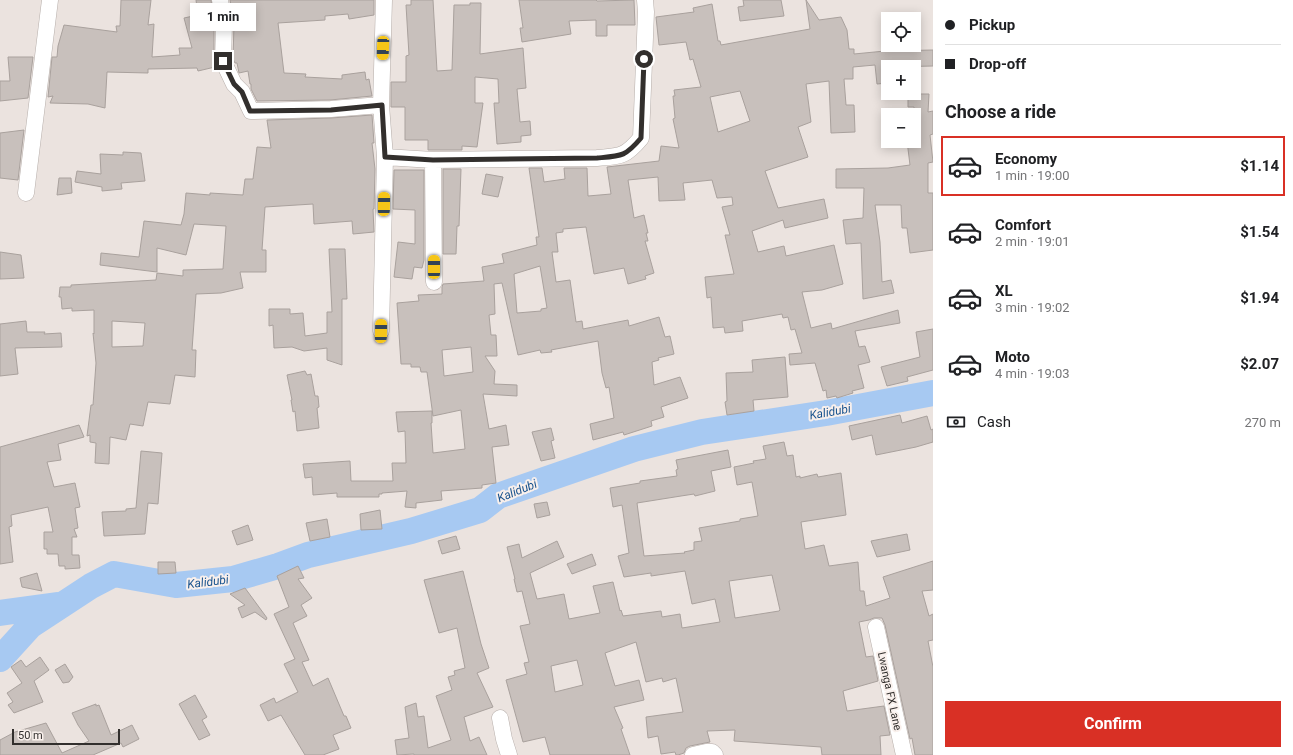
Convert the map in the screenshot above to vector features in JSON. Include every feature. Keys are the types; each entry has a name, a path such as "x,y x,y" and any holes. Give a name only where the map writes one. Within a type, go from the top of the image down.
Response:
{"street":[{"path":"26,193 50,0"},
{"path":"220,0 224,24 223,61 234,84 242,92 250,111 331,110 382,105"},
{"path":"381,331 385,157 382,105 384,0"},
{"path":"385,157 433,160 597,158 620,156 633,148 641,138 646,12 645,0"},
{"path":"433,160 434,282"},
{"name":"Lwanga FX Lane","path":"876,627 904,755"},
{"path":"500,718 509,755"},
{"path":"693,755 712,752 715,755"}],"building":[{"path":"121,0 151,0 148,25 154,24 152,57 180,55 179,48 192,48 184,18 198,15 196,0 211,0 214,25 215,67 198,71 197,68 148,69 148,73 107,72 105,108 88,104 50,103 53,96 48,97 52,57 57,57 58,46 64,25 117,32 116,26 120,26"},
{"path":"230,0 374,0 374,15 349,19 348,14 325,16 325,20 278,23 284,73 306,74 305,77 342,79 342,75 365,72 366,80 369,79 372,96 330,100 257,101 251,89 248,71 239,73 237,63 235,63 233,59 234,24"},
{"path":"411,0 433,0 437,71 452,70 454,5 481,3 480,54 523,48 526,88 517,89 520,122 530,121 531,135 521,136 521,142 497,144 494,103 499,103 498,79 475,77 475,103 483,103 477,147 462,146 462,150 428,150 428,140 405,140 405,107 391,107 391,82 406,82 406,56 409,55 406,5 411,5"},
{"path":"519,0 634,0 635,25 607,25 607,36 596,36 596,20 569,21 571,34 522,42 520,28 523,28"},
{"path":"743,0 781,0 784,16 740,21 738,7 744,6"},
{"path":"806,0 819,20 841,17 847,30 849,49 854,49 854,54 881,51 921,52 921,50 933,50 933,66 921,66 921,60 881,60 881,84 877,84 875,65 853,67 853,79 844,79 846,105 854,105 855,132 831,133 829,81 806,84 811,122 798,127 808,157 765,171 778,208 824,199 828,218 785,228 783,220 752,231 758,252 784,246 786,256 834,245 843,284 822,290 802,292 811,328 831,323 832,329 898,310 900,323 855,331 859,347 865,346 870,362 858,365 864,388 852,391 853,393 837,398 836,396 827,398 826,390 823,391 815,363 790,365 789,354 802,353 795,329 791,330 788,317 783,318 782,314 742,321 743,331 725,333 724,327 713,328 711,297 707,298 705,277 734,274 725,235 730,235 722,207 733,205 732,197 717,198 712,180 683,183 685,200 659,201 658,177 628,180 634,218 644,215 648,233 646,233 648,241 645,241 654,273 645,276 646,279 628,284 624,268 594,274 586,227 563,229 563,232 556,233 558,252 552,252 556,282 570,280 576,322 582,321 583,329 628,320 629,326 659,317 665,337 670,336 674,354 658,358 659,360 652,362 654,385 680,377 688,398 661,407 664,417 651,421 652,426 624,435 623,432 593,440 590,424 614,418 609,387 606,388 602,373 598,341 551,350 552,352 541,353 540,350 518,355 502,283 494,284 495,314 489,315 491,335 496,335 497,356 485,356 495,371 494,384 517,385 517,396 483,394 489,429 506,425 509,445 492,447 496,483 482,485 482,488 441,491 442,500 416,503 416,508 405,507 407,491 382,493 379,494 379,497 337,497 337,493 313,495 312,477 305,478 303,464 350,461 351,481 393,481 392,463 406,463 405,431 398,432 396,412 432,411 431,423 433,453 465,449 461,410 433,416 427,372 421,372 420,367 411,367 411,364 401,364 397,303 419,301 418,295 442,294 443,284 484,281 482,267 504,263 502,254 537,245 536,237 539,237 529,168 542,168 544,182 565,179 564,168 587,168 588,196 611,194 607,167 659,161 661,146 679,148 673,119 675,118 673,96 675,96 674,90 701,87 693,59 690,60 686,42 659,45 656,17 694,12 693,8 712,4 718,41 720,41 721,45 810,29","holes":["740,91 750,121 718,132 710,97","540,266 547,308 541,309 541,311 517,313 514,274","471,347 473,372 444,376 442,350"]},
{"path":"8,57 33,57 28,98 0,101 0,81 10,81"},
{"path":"921,94 929,94 928,112 933,111 933,134 930,135 933,162 928,163 928,193 933,193 933,250 910,253 907,228 902,228 901,205 875,205 880,242 882,282 891,280 894,293 863,299 861,243 846,244 843,220 863,218 864,188 836,188 836,169 888,168 910,165 908,148 921,148 921,108 908,107 908,100 921,100"},
{"path":"372,115 374,143 372,143 375,169 373,209 374,232 353,234 352,221 314,224 313,204 265,207 262,250 266,250 266,272 240,272 243,288 221,293 196,294 192,350 196,350 195,377 175,375 170,404 148,402 143,426 130,424 126,440 110,437 109,464 95,463 96,443 90,442 90,435 87,436 91,405 93,405 96,363 93,333 94,334 94,310 72,311 72,308 62,309 61,297 59,297 60,287 156,280 157,273 183,276 183,270 223,269 226,226 194,224 186,255 157,248 157,272 100,265 101,253 139,257 144,221 181,225 184,214 186,193 243,195 245,179 253,179 257,147 271,148 267,120","holes":["112,321 145,323 143,346 112,347"]},
{"path":"24,130 18,180 0,178 0,133"},
{"path":"123,152 141,153 145,181 121,183 122,189 102,191 102,187 75,182 77,171 101,174 100,154 123,155"},
{"path":"443,169 461,169 459,226 457,226 456,254 443,254"},
{"path":"394,170 424,170 424,260 422,268 414,267 412,279 394,277 398,242 415,244 415,210 393,209"},
{"path":"486,174 503,177 498,197 482,194"},
{"path":"59,178 71,178 72,193 57,195"},
{"path":"329,249 345,249 347,299 342,299 342,365 327,360 327,348 304,351 292,347 274,348 273,325 269,326 269,309 290,309 290,314 303,313 305,336 327,333 327,312 332,312"},
{"path":"0,252 21,255 24,278 0,279"},
{"path":"26,321 27,332 45,332 44,334 61,333 62,347 15,348 18,374 0,376 0,324"},
{"path":"933,329 933,370 907,377 908,381 887,386 881,367 920,357 916,332"},
{"path":"785,357 788,397 753,400 754,411 727,415 725,402 727,401 726,373 753,372 752,360"},
{"path":"305,371 307,375 311,374 315,396 318,396 319,407 317,408 319,428 297,431 295,411 293,412 287,375"},
{"path":"900,415 902,423 927,416 931,430 933,429 933,442 876,455 872,435 852,440 849,426"},
{"path":"79,425 84,437 58,444 61,460 47,462 54,487 75,483 80,507 75,508 78,528 74,529 77,537 72,537 72,555 79,555 80,568 65,569 65,566 59,566 58,554 47,554 47,549 44,549 44,532 53,532 48,507 11,515 12,526 9,527 13,562 0,564 0,447"},
{"path":"551,428 554,440 551,441 555,458 541,461 532,432"},
{"path":"784,442 787,456 793,455 796,477 800,476 800,478 817,474 818,477 841,473 846,515 801,522 805,549 824,545 829,566 858,562 860,591 864,591 866,606 890,598 883,577 933,561 933,590 922,591 929,616 933,614 933,640 928,641 933,667 933,755 915,755 912,738 910,739 885,625 882,618 874,618 859,622 866,657 873,656 878,681 843,691 847,711 884,706 890,735 880,736 881,755 822,755 821,747 734,741 735,730 707,731 710,742 690,746 686,748 684,753 678,755 676,755 675,752 661,754 658,736 648,738 646,717 683,712 676,678 663,682 662,678 646,682 636,642 605,653 615,686 639,680 644,700 614,707 623,728 621,729 630,755 550,755 545,737 523,742 506,680 527,674 524,663 529,662 520,626 530,624 522,591 517,592 507,547 519,544 522,558 557,541 564,557 530,573 537,599 564,594 569,619 600,613 593,586 613,582 620,611 621,610 623,616 661,611 662,617 680,614 682,628 720,622 715,599 692,604 685,571 651,576 651,573 624,577 618,556 629,553 622,505 613,507 610,488 640,483 640,481 677,476 676,470 678,469 676,460 728,450 731,467 711,471 715,491 695,496 694,494 637,503 644,556 685,553 684,552 694,550 694,542 702,541 699,528 740,521 740,519 758,516 752,482 737,485 734,467 754,463 753,461 766,459 763,446","holes":["772,575 780,610 735,618 729,581","577,660 583,685 555,692 551,666"]},
{"path":"141,451 162,453 158,504 148,503 145,534 104,536 102,512 126,511 126,509 136,508"},
{"path":"547,502 550,515 537,518 534,504"},
{"path":"380,510 382,529 361,530 360,514"},
{"path":"327,519 330,537 310,541 306,523"},
{"path":"248,525 253,540 237,545 232,531"},
{"path":"907,534 910,550 877,557 871,541"},
{"path":"456,536 460,549 442,554 438,541"},
{"path":"592,554 596,565 572,574 567,564"},
{"path":"158,562 175,562 176,573 158,574"},
{"path":"298,566 304,578 298,579 312,598 301,605 307,616 293,623 309,660 302,662 313,686 328,678 344,716 346,716 351,728 333,735 339,749 323,755 305,755 281,715 268,721 260,705 274,698 276,703 298,692 284,664 295,659 274,614 289,607 277,576"},
{"path":"463,571 481,644 489,668 477,673 493,707 464,717 470,741 479,737 487,755 397,755 395,740 409,738 405,707 416,703 418,717 424,716 428,748 451,740 436,696 452,690 448,677 455,675 454,671 465,668 457,628 439,633 424,580"},
{"path":"37,573 42,591 22,587 20,578"},
{"path":"245,588 267,618 266,620 255,612 242,618 238,608 245,605 230,594"},
{"path":"40,657 49,670 34,681 43,702 14,713 8,705 13,702 7,693 22,683 11,667 21,660 26,667"},
{"path":"65,664 73,677 69,682 63,683 55,670"},
{"path":"195,695 207,717 202,720 210,735 199,740 179,704"},
{"path":"96,704 96,706 99,705 111,735 132,725 139,739 123,747 121,743 93,755 0,755 0,740 15,732 46,723 62,753 89,741 72,713"}],"waterway":[{"name":"Kalidubi","path":"0,659 30,626 91,586 114,574 176,585 233,579 278,566 308,555 411,531 480,510 498,496 634,449 702,432 826,413 933,393"},
{"name":"Kalidubi","path":"0,613 57,605"}],"route":[{"path":"223,61 234,84 242,92 250,111 331,110 382,105 385,157 433,160 597,158 620,156 633,148 641,138 644,59"}]}
